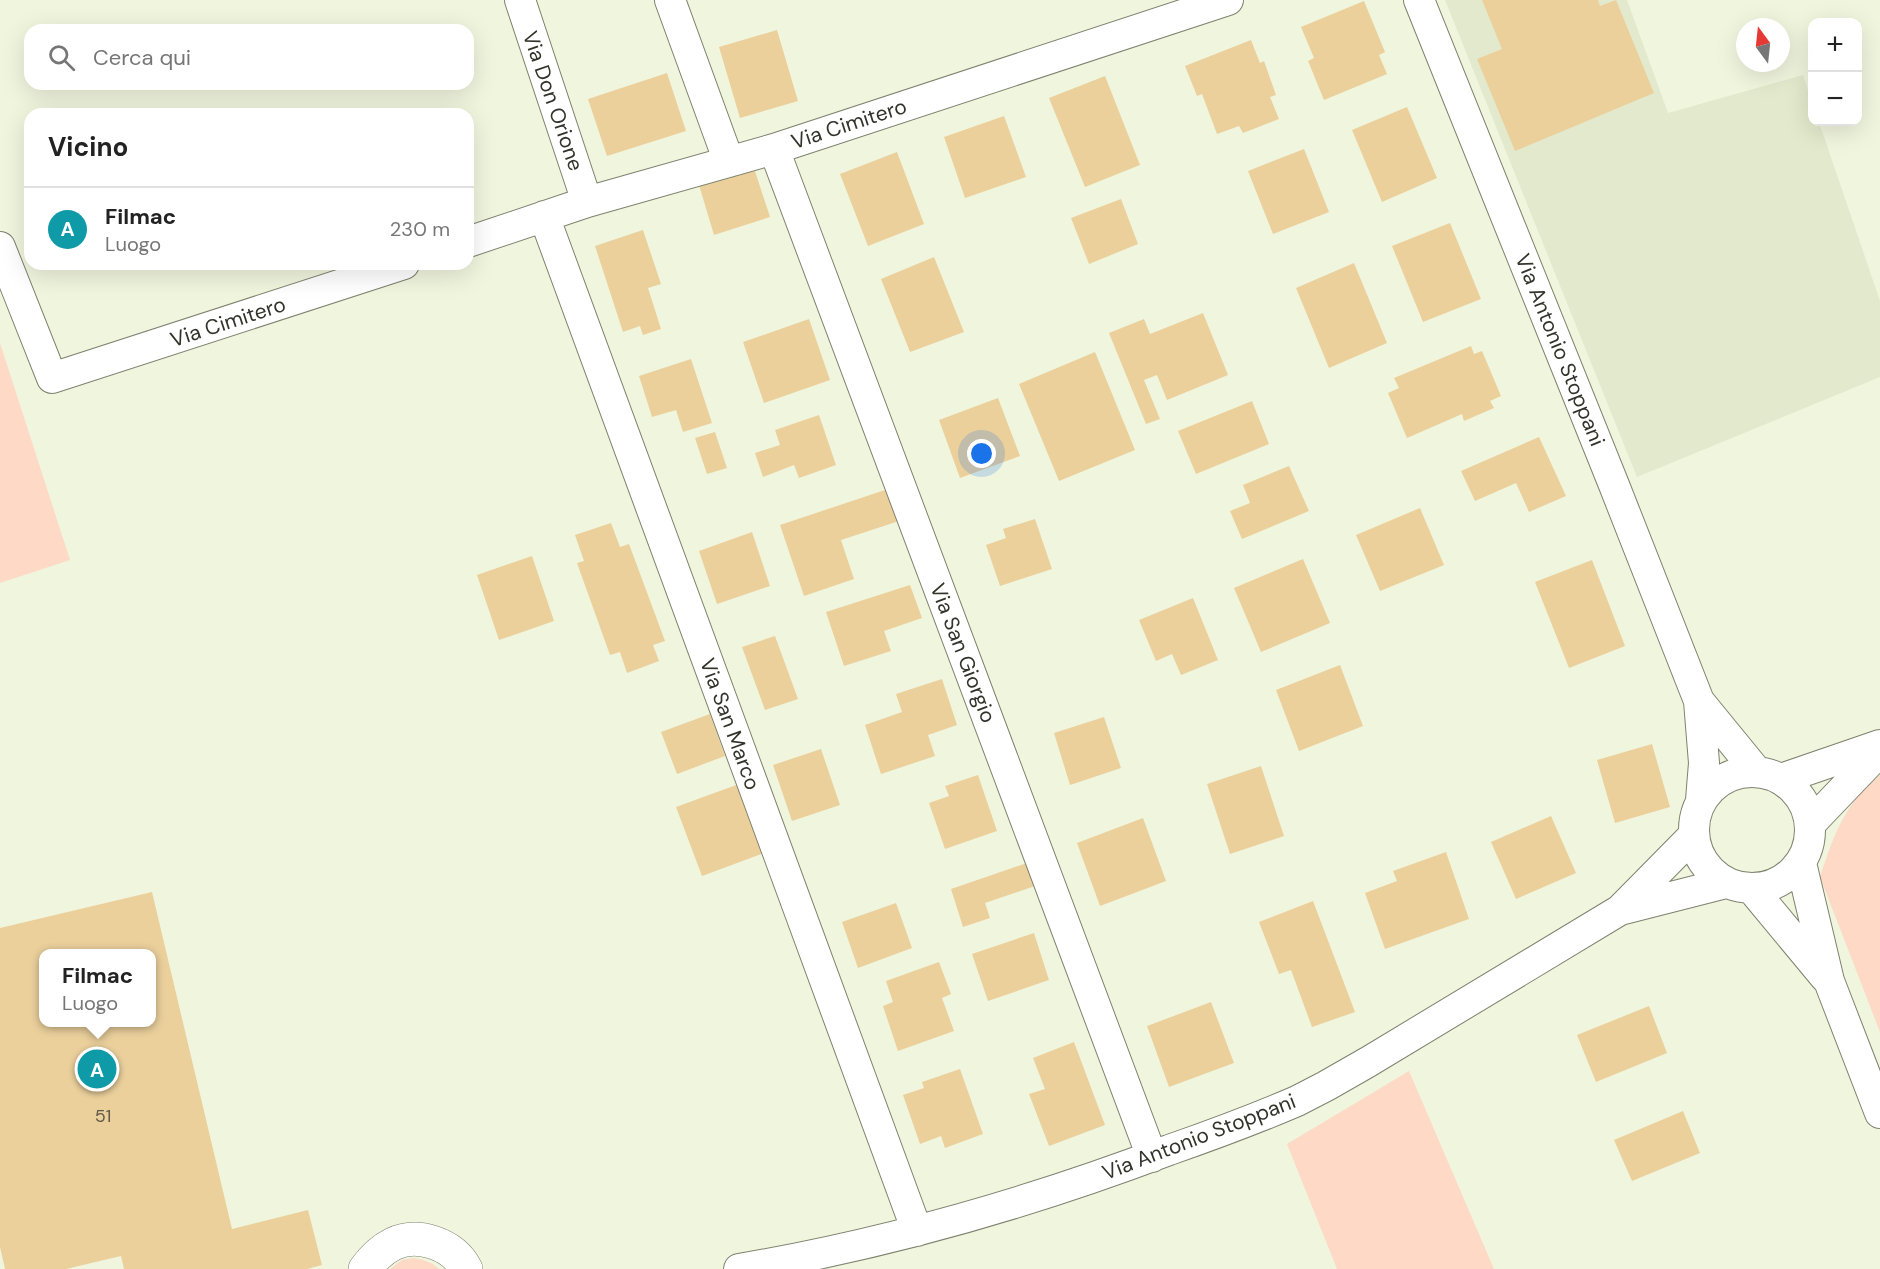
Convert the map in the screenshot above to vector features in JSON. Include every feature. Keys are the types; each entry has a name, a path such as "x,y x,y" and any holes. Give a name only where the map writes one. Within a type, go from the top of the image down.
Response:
{"street":[{"name":"Via Don Orione","path":"520,0 587,202"},
{"path":"670,0 729,162"},
{"name":"Via Cimitero","path":"474,240 587,202 774,149 1228,0"},
{"name":"Via Antonio Stoppani","path":"1419,0 1699,701 1704,763 1701,800"},
{"name":"Via San Giorgio","path":"774,149 1152,1157"},
{"name":"Via San Marco","path":"544,216 917,1232"},
{"name":"Via Cimitero","path":"0,247 52,378 386,270"},
{"name":"Via Antonio Stoppani","path":"1699,701 1769,775"},
{"path":"1829,981 1739,886 1710,872 1699,855 1693,836 1694,818 1701,800 1712,788 1725,778 1740,772 1769,775 1880,745"},
{"path":"1810,823 1880,751"},
{"path":"1739,886 1771,886 1788,877 1801,863 1809,844 1810,823 1806,805 1795,791 1769,775"},
{"name":"Via Antonio Stoppani","path":"739,1269 835,1251 917,1232 1040,1196 1152,1157 1281,1107 1326,1086 1620,910 1693,836"},
{"path":"1801,863 1829,981 1880,1113"},
{"name":"Via Antonio Stoppani","path":"1620,910 1739,886"},
{"path":"365,1269 378,1253 394,1243 413,1239 432,1242 450,1250 468,1267"}],"shaded area":[{"path":"1445,0 1627,0 1668,113 1803,75 1808,91 1808,126 1820,126 1880,301 1880,377 1637,477"},
{"path":"0,343 70,560 0,583"},
{"path":"1880,775 1880,1032 1820,877 1830,847 1849,808"},
{"path":"1409,1071 1494,1269 1337,1269 1287,1144"},
{"path":"414,1258 428,1262 439,1269 390,1269 402,1260"}],"building":[{"path":"1482,0 1598,0 1600,6 1616,0 1654,93 1515,151 1477,59 1502,49"},
{"path":"1364,1 1385,52 1379,55 1387,74 1324,100 1308,61 1314,58 1301,27"},
{"path":"777,30 798,101 740,118 719,47"},
{"path":"1251,40 1260,63 1264,61 1276,95 1270,97 1279,119 1243,133 1239,126 1217,134 1202,94 1197,96 1185,66"},
{"path":"667,73 686,131 607,156 588,99"},
{"path":"1105,76 1140,165 1085,187 1049,98"},
{"path":"1407,107 1437,178 1382,202 1352,130"},
{"path":"1004,116 1026,177 965,198 944,137"},
{"path":"1304,149 1329,212 1273,234 1248,171"},
{"path":"897,152 924,224 868,246 840,174"},
{"path":"754,168 770,217 714,235 699,185"},
{"path":"1121,199 1138,244 1089,264 1071,218"},
{"path":"1450,223 1481,299 1423,322 1392,246"},
{"path":"643,230 661,284 648,288 661,329 643,335 640,326 623,332 595,246"},
{"path":"934,257 964,332 910,352 881,279"},
{"path":"1354,263 1387,343 1329,368 1296,288"},
{"path":"1203,313 1228,375 1167,400 1157,375 1144,380 1160,419 1146,424 1109,333 1144,319 1150,334"},
{"path":"809,319 830,380 764,403 743,342"},
{"path":"1471,346 1474,354 1482,351 1501,396 1490,401 1494,408 1464,421 1462,414 1407,438 1388,393 1399,388 1394,378"},
{"path":"1095,352 1135,450 1059,481 1019,384"},
{"path":"691,359 712,423 683,432 676,410 652,417 639,376"},
{"path":"998,398 1020,456 960,478 939,420"},
{"path":"1252,401 1269,444 1196,474 1178,431"},
{"path":"819,415 836,465 799,478 794,465 763,477 755,453 780,445 775,430"},
{"path":"715,432 727,468 707,474 695,438"},
{"path":"1539,437 1566,496 1529,512 1516,483 1475,501 1461,471"},
{"path":"1289,466 1309,511 1242,539 1230,511 1250,503 1243,485"},
{"path":"888,489 899,521 841,540 854,579 804,596 780,525"},
{"path":"1420,508 1444,565 1380,591 1356,535"},
{"path":"1035,519 1052,569 1000,586 986,545 1006,538 1003,529"},
{"path":"611,523 620,547 629,544 665,641 653,645 659,661 627,673 620,652 610,655 577,563 584,561 575,535"},
{"path":"752,532 770,586 717,604 699,551"},
{"path":"532,556 554,621 499,640 477,575"},
{"path":"1303,559 1330,623 1261,652 1234,588"},
{"path":"1592,560 1625,646 1569,668 1535,582"},
{"path":"910,585 922,618 884,631 891,651 844,666 826,612"},
{"path":"1193,598 1218,660 1181,675 1172,654 1156,661 1139,620"},
{"path":"775,636 798,699 765,710 742,647"},
{"path":"1340,665 1363,726 1299,751 1276,690"},
{"path":"942,679 957,725 928,735 935,756 881,774 865,725 902,712 896,694"},
{"path":"710,714 725,756 677,774 661,732"},
{"path":"1104,717 1121,768 1070,785 1054,733"},
{"path":"1652,744 1670,807 1615,823 1597,760"},
{"path":"821,749 840,805 792,821 773,765"},
{"path":"1261,766 1284,836 1230,854 1207,784"},
{"path":"978,775 997,831 945,849 929,803 949,796 945,786"},
{"path":"739,784 764,853 702,876 676,807"},
{"path":"1551,816 1576,873 1516,899 1491,842"},
{"path":"1143,818 1166,881 1100,906 1077,843"},
{"path":"1446,852 1469,919 1385,949 1365,893 1397,881 1393,871"},
{"path":"1027,863 1035,886 985,903 990,918 963,927 951,889"},
{"path":"152,892 232,1229 308,1210 322,1265 307,1269 124,1269 121,1256 66,1269 5,1269 0,1247 0,928"},
{"path":"1313,901 1355,1012 1312,1027 1291,970 1279,974 1259,922"},
{"path":"896,903 912,948 858,968 842,922"},
{"path":"1034,933 1049,980 988,1001 972,954"},
{"path":"939,962 951,994 942,998 954,1031 898,1051 883,1006 893,1002 886,981"},
{"path":"1211,1002 1234,1063 1169,1087 1147,1026"},
{"path":"1649,1006 1667,1053 1596,1082 1577,1035"},
{"path":"1074,1042 1105,1125 1049,1146 1029,1094 1045,1089 1033,1058"},
{"path":"960,1069 983,1134 945,1148 941,1136 920,1144 903,1095 924,1088 922,1082"},
{"path":"1683,1111 1700,1153 1632,1181 1614,1140"}],"place":[{"name":"Filmac","path":"97,1069"}]}
